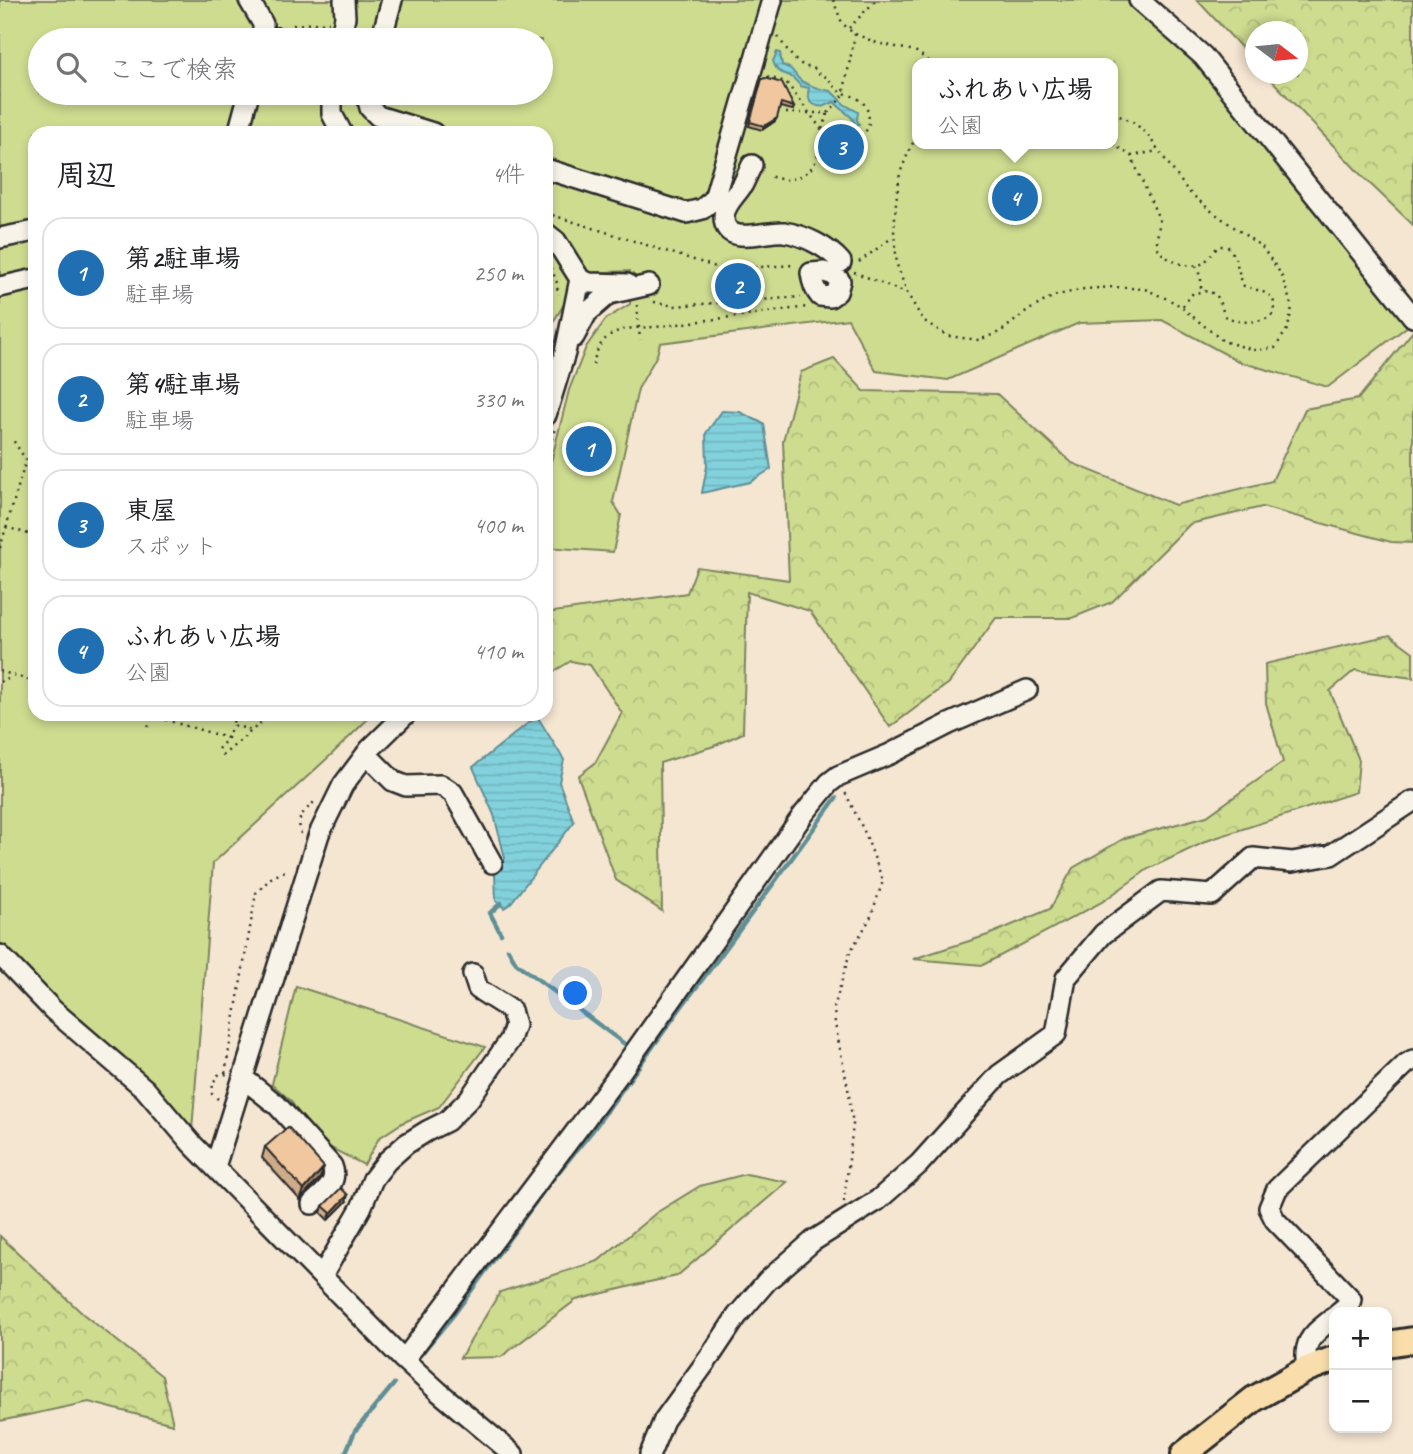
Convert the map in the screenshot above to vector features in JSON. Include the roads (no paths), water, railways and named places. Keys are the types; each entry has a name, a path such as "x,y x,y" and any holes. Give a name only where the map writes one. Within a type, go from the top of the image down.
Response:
{"main road":[{"path":"1392,1343 1413,1339"},
{"path":"1184,1454 1254,1399 1307,1369 1329,1361"}],"street":[{"path":"248,0 263,23 263,28"},
{"path":"343,28 344,0"},
{"path":"384,28 392,0"},
{"path":"553,171 686,213 702,209 714,199 772,0"},
{"path":"1139,0 1203,56 1413,317"},
{"path":"240,126 246,105"},
{"path":"332,105 332,114 338,126"},
{"path":"369,105 378,116 410,126"},
{"path":"752,165 741,187 727,205 724,217 732,233 742,236 783,232 792,234 832,252 844,266"},
{"path":"0,238 28,232"},
{"path":"553,239 578,285 565,353 553,392"},
{"path":"0,287 28,281"},
{"path":"565,353 587,313 609,294 645,294 589,283 578,285"},
{"path":"404,1360 619,1074 803,815 829,783 838,776 1027,690"},
{"path":"215,1167 234,1075 319,834 343,785 366,754 399,721"},
{"path":"366,754 393,781 406,786 441,785 453,793 492,863"},
{"path":"650,1454 664,1420 737,1316 767,1281 813,1241 878,1200 919,1164 999,1075 1056,1034 1066,978 1103,934 1161,891 1212,895 1253,858 1292,862 1331,855 1413,801"},
{"path":"0,955 53,1010 145,1089 191,1143 404,1360 513,1454"},
{"path":"322,1276 361,1208 373,1179 387,1161 406,1144 447,1121 469,1099 510,1040 515,1026 511,1010 478,989 473,974"},
{"path":"1345,1307 1351,1298 1276,1220 1269,1208 1277,1189 1413,1060"},
{"path":"234,1075 277,1105 332,1166 335,1174 332,1185 312,1204"},
{"path":"1307,1369 1305,1353 1311,1337 1329,1321"}],"water":[{"path":"777,52 780,53 782,65 791,69 799,79 814,87 831,91 844,104 858,112 859,124 856,125 834,102 817,106 810,102 809,88 800,86 793,78 777,69 773,61"},
{"path":"722,411 740,412 764,424 771,469 750,482 702,493 707,466 706,433"},
{"path":"531,721 540,721 564,760 559,782 574,822 510,904 504,908 496,901 495,874 505,858 494,815 473,767"}],"waterway":[{"path":"421,1354 455,1313 551,1181 593,1130 836,798"},
{"path":"501,903 490,913 501,934"},
{"path":"508,949 516,963 630,1048"},
{"path":"345,1454 355,1431 394,1384"}],"place":[{"name":"東屋","path":"841,147"},
{"name":"ふれあい広場","path":"1015,198"},
{"name":"第4駐車場","path":"738,286"},
{"name":"第2駐車場","path":"589,449"}]}
